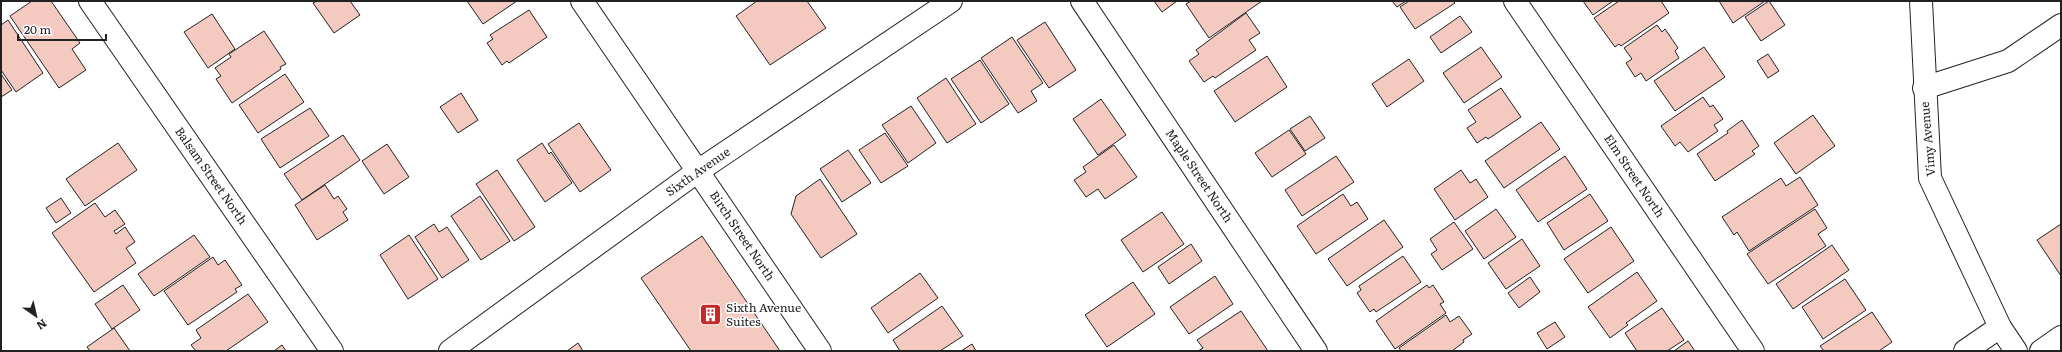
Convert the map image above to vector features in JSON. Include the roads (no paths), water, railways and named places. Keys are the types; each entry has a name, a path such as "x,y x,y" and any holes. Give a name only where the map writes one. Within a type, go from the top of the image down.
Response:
{"street":[{"name":"Balsam Street North","path":"90,1 332,351"},
{"name":"Birch Street North","path":"582,1 820,351"},
{"name":"Sixth Avenue","path":"450,351 698,171 951,1"},
{"name":"Maple Street North","path":"1082,1 1316,351"},
{"name":"Elm Street North","path":"1515,1 1753,351"},
{"path":"1921,1 1924,88"},
{"name":"Vimy Avenue","path":"2016,351 2000,327 1930,178 1924,88 2008,61 2061,25"},
{"path":"1965,351 2000,327"},
{"path":"2041,351 2061,338"}],"place":[{"name":"Sixth Avenue Suites","path":"711,315"}]}
